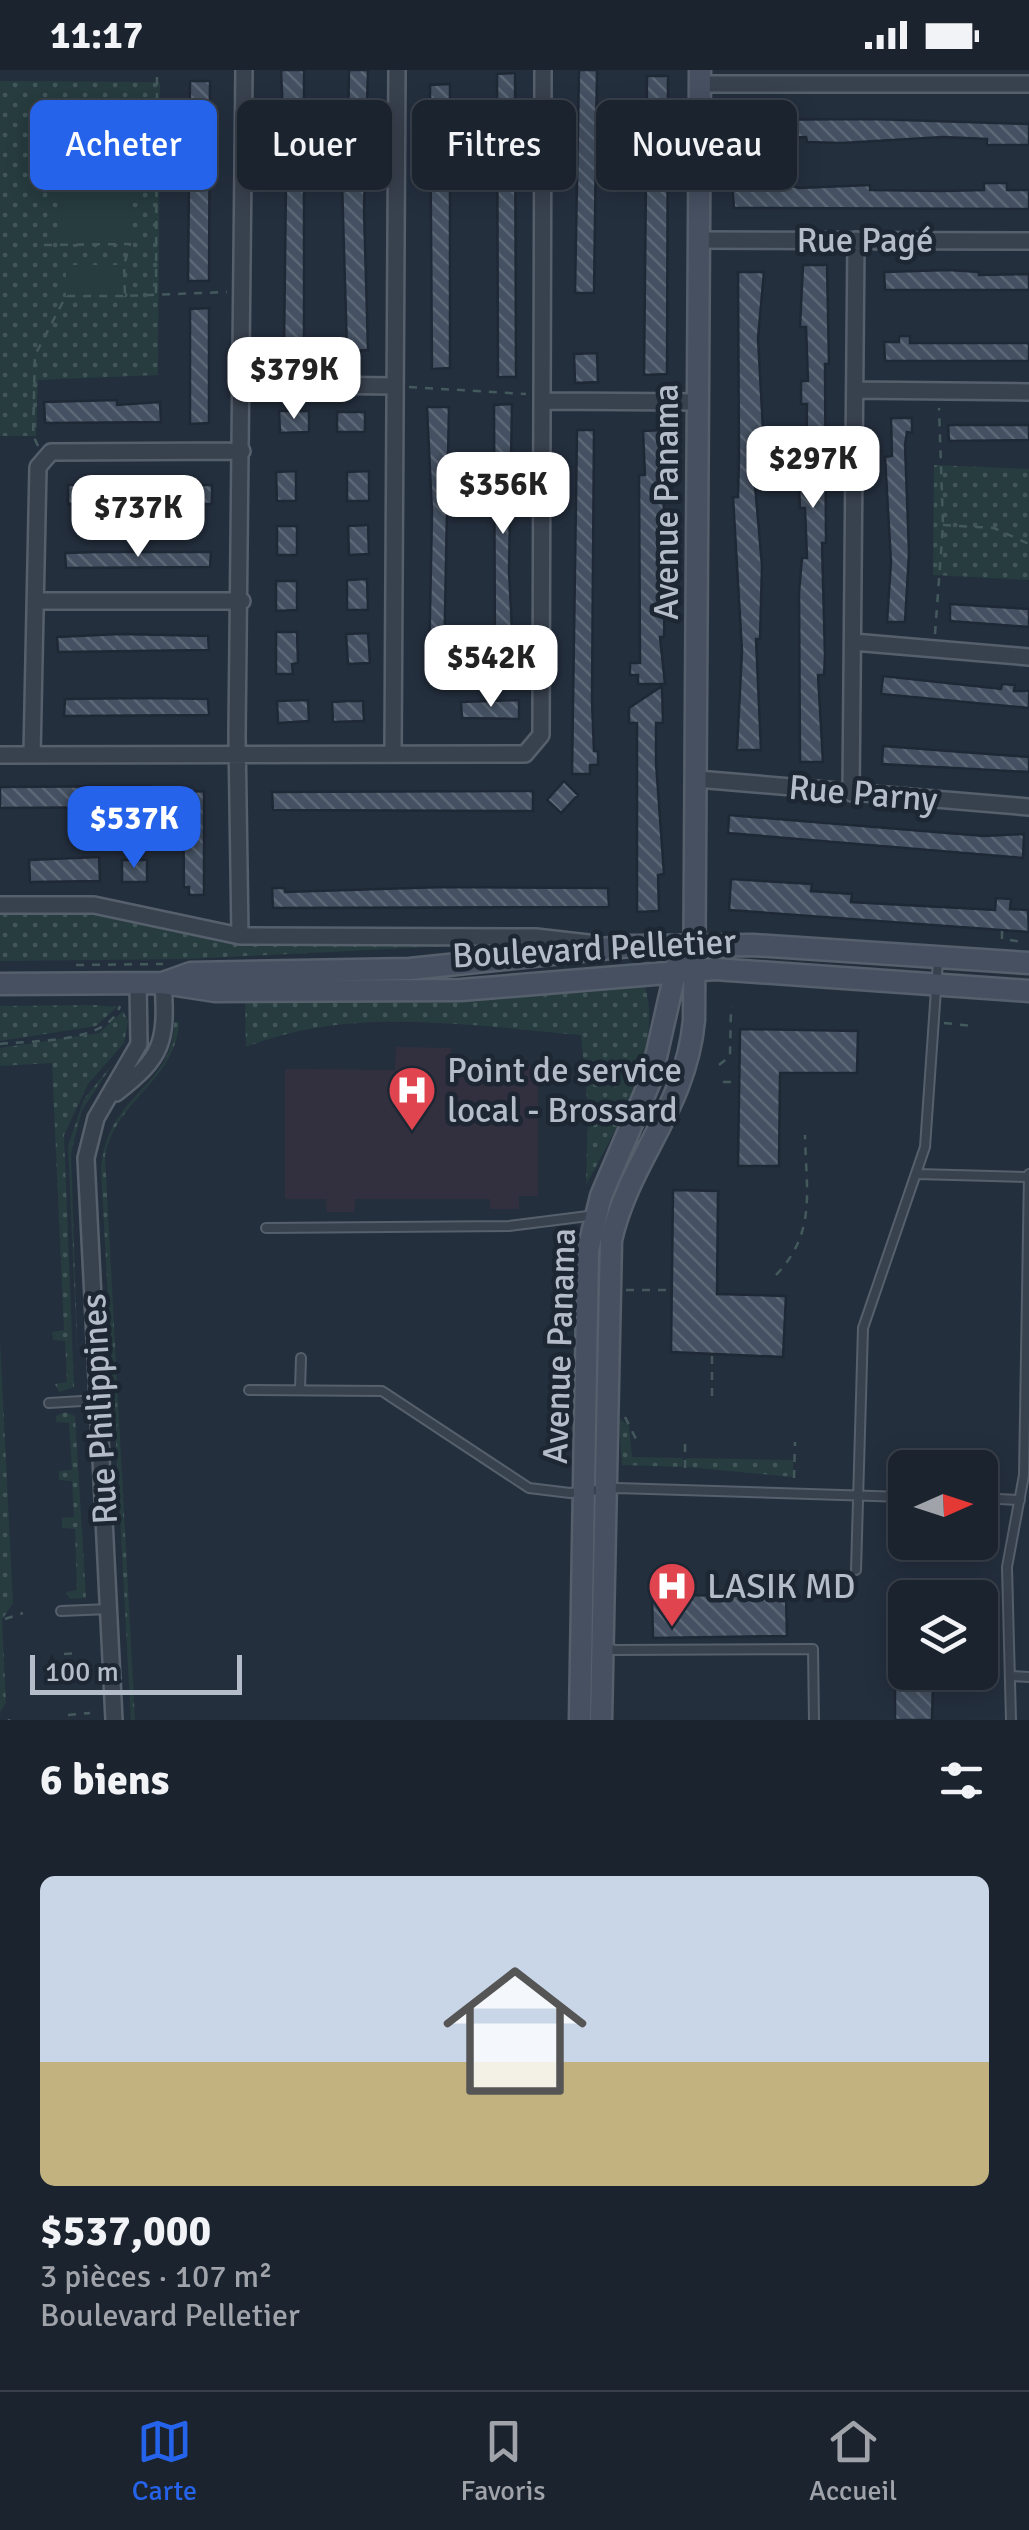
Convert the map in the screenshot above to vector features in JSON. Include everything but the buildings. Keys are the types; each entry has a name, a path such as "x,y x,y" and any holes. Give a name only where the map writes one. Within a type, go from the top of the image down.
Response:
{"street":[{"path":"240,936 237,753 242,600 244,70"},
{"path":"393,752 397,70"},
{"path":"0,755 525,754 537,744 541,735 544,398 543,70"},
{"path":"700,77 1029,84"},
{"name":"Avenue Panama","path":"606,1219 678,1091 692,1042 696,970 691,942 697,779 700,77"},
{"name":"Rue Pagé","path":"700,240 1029,241"},
{"path":"851,792 856,240"},
{"path":"242,384 393,386"},
{"path":"855,390 1029,392"},
{"path":"544,398 699,402"},
{"path":"32,755 38,466 42,456 51,452 242,452"},
{"path":"36,601 242,600"},
{"path":"853,642 1029,658"},
{"name":"Rue Parny","path":"697,779 1029,807"},
{"name":"Boulevard Pelletier","path":"0,904 94,905 240,936 536,938 630,946"},
{"name":"Avenue Panama","path":"580,1720 591,1644 595,1490 608,1291 606,1219 651,1079 674,971 691,942"},
{"name":"Boulevard Pelletier","path":"163,982 191,974 410,969 691,942 1029,963"},
{"name":"Boulevard Pelletier","path":"0,984 163,982 215,991 461,990 696,970 1029,991"},
{"path":"104,1102 141,1075 159,1051 164,1028 163,982"},
{"name":"Rue Philippines","path":"114,1720 86,1158 104,1102 138,1044 138,983"},
{"name":"Avenue Panama","path":"591,1644 601,1720"}],"lane":[{"path":"856,1570 862,1328 925,1147 938,958"},
{"path":"917,1174 1028,1176 1028,1355 1020,1500 1007,1567 1006,1663 1012,1676 1011,1720"},
{"path":"266,1228 509,1226 606,1219"},
{"path":"300,1389 301,1358"},
{"path":"249,1390 382,1391 529,1488 888,1497"},
{"path":"49,1404 98,1400"},
{"path":"998,1499 1020,1500"},
{"path":"61,1611 109,1609"},
{"path":"591,1644 614,1650 813,1649 814,1720"},
{"path":"1012,1676 1029,1677"}],"path":[{"path":"156,70 156,295"},
{"path":"44,245 130,244 124,265 125,296"},
{"path":"42,456 33,435 34,355 66,296 229,292"},
{"path":"393,386 544,398"},
{"path":"934,650 943,524 939,392"},
{"path":"943,524 994,528 1029,544"},
{"path":"1002,930 1002,939 1024,942"},
{"path":"0,1044 94,1031 112,1020 120,1006"},
{"path":"719,1065 730,1056 731,1006"},
{"path":"934,1022 972,1026"},
{"path":"722,1082 739,1082"},
{"path":"776,1275 796,1255 805,1234 805,1135"},
{"path":"620,1290 672,1290"},
{"path":"712,1354 712,1396"},
{"path":"618,1417 626,1417 637,1441"},
{"path":"684,1468 685,1442"},
{"path":"794,1478 795,1442"},
{"path":"5,1619 23,1613"},
{"path":"64,1654 78,1653"},
{"path":"68,1715 90,1713"}],"shaded area":[{"name":"Point de service local - Brossard","path":"396,1047 451,1048 452,1065 538,1066 538,1196 519,1196 519,1209 490,1209 490,1199 355,1199 354,1212 327,1212 326,1199 285,1199 285,1069 395,1070"}],"green space":[{"path":"0,81 160,82 160,100 30,100 30,190 159,190 158,375 38,380 36,436 0,436"},
{"path":"62,190 130,190 130,244 62,244"},
{"path":"66,265 124,265 125,296 66,296"},
{"path":"934,465 1029,469 1029,580 933,575"},
{"path":"95,911 238,944 492,944 185,959 0,961 0,913"},
{"path":"638,983 645,987 649,1011 642,1062 634,1089 586,1185 588,1110 581,1035 455,1024 370,1022 286,1034 246,1047 245,1002 452,999"},
{"path":"0,1006 117,1007 96,1026 0,1041"},
{"path":"123,1011 128,1021 124,1043 88,1084 64,1135 74,1387 59,1392 55,1384 67,1382 65,1341 53,1340 52,1332 64,1330 52,1063 0,1066 0,1048 99,1033"},
{"path":"174,1022 179,1022 168,1060 121,1119 105,1156 135,1720 131,1720 101,1169 115,1122 164,1062"},
{"path":"114,1062 82,1110 71,1153 78,1370 68,1146 84,1099"},
{"path":"0,1340 13,1603 2,1620 6,1703 0,1712"},
{"path":"65,1412 75,1416 86,1598 70,1599 66,1592 77,1590 75,1529 62,1528 62,1518 74,1517 72,1481 59,1480 59,1471 72,1470 69,1423 56,1422 56,1416"},
{"path":"619,1419 629,1425 632,1457 683,1458 683,1467 622,1465"},
{"path":"686,1458 793,1460 793,1477 686,1467"}],"place":[{"name":"Point de service local - Brossard","path":"412,1132"},
{"name":"LASIK MD","path":"672,1628"}]}
